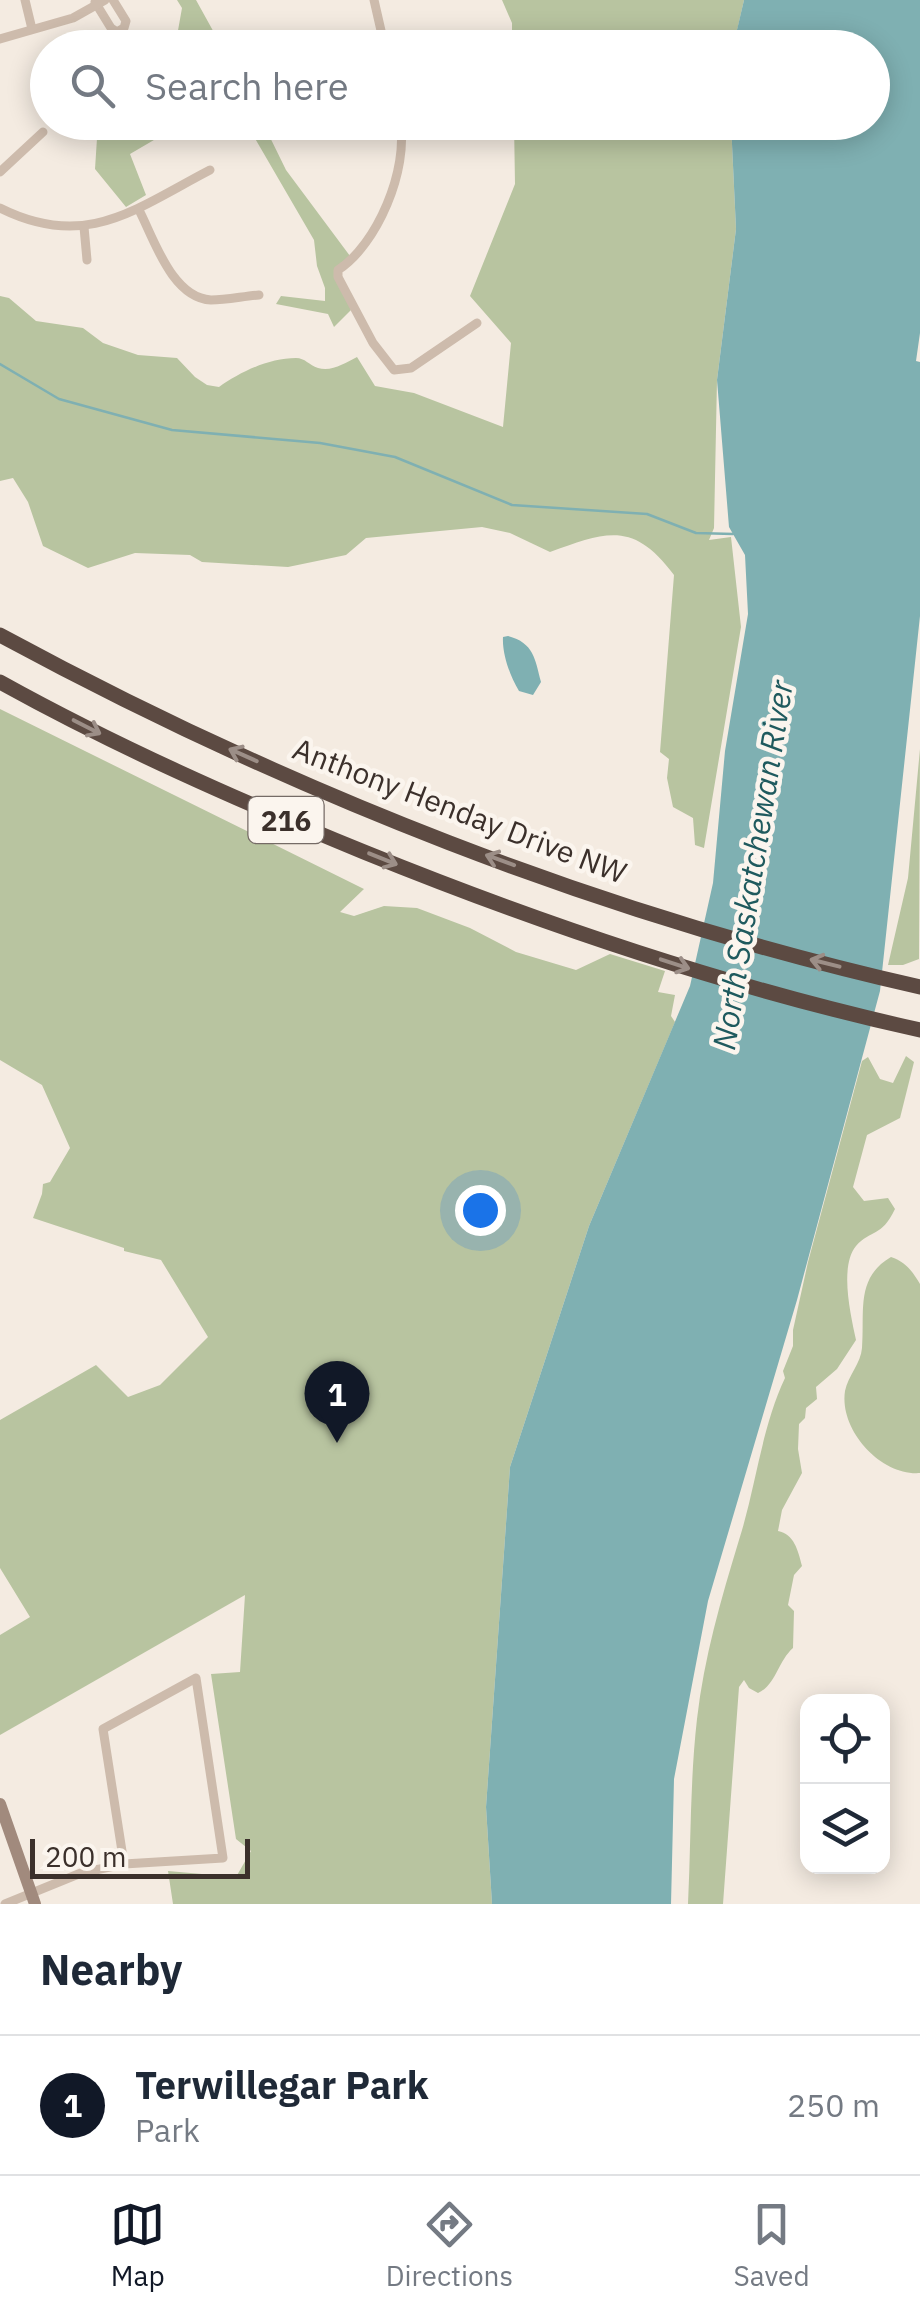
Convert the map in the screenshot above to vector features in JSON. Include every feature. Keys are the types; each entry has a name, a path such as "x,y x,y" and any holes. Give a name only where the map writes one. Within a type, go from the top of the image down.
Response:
{"highway":[{"name":"Anthony Henday Drive NW","path":"0,636 127,702 430,834 592,892 796,956 920,987"},
{"name":"216","path":"0,682 110,739 285,820 413,872 582,934 790,997 920,1030"}],"street":[{"path":"25,0 32,29"},
{"path":"113,0 126,21 120,30"},
{"path":"374,0 382,30"},
{"path":"0,38 73,18 98,2 114,30"},
{"path":"0,172 34,140"},
{"path":"400,140 401,158 372,237 359,254 338,270 342,286 389,367 399,370 411,368 477,323"},
{"path":"0,208 40,225 84,227 139,210 210,170"},
{"path":"139,210 174,278 186,291 212,300 259,295"},
{"path":"84,227 87,260"},
{"path":"5,1904 33,1899 80,1873 124,1864 223,1858 196,1678 104,1728 124,1864"},
{"path":"0,1804 33,1899"}],"green space":[{"path":"177,0 196,0 213,30 178,30 182,8"},
{"path":"502,0 744,0 737,30 512,30"},
{"path":"97,140 154,140 130,154 146,195 126,207 95,169"},
{"path":"256,140 271,140 286,170 350,256 335,268 351,310 334,327 328,314 276,304 281,296 325,301 314,240"},
{"path":"514,140 732,140 736,229 717,380 714,528 709,540 731,537 741,627 704,848 695,845 693,818 673,807 667,778 669,759 660,752 674,575 660,558 632,538 604,536 550,552 510,533 482,527 366,538 346,555 288,567 202,562 190,555 135,553 88,568 43,546 28,502 13,478 0,481 0,296 9,298 36,321 83,328 103,343 138,355 177,358 207,385 219,387 245,371 276,360 299,358 328,369 357,357 375,386 414,393 503,427 511,343 470,296 515,184"},
{"path":"0,709 364,889 340,912 354,916 384,906 417,908 470,928 516,952 576,970 610,954 665,971 658,992 675,995 671,1016 675,1022 589,1226 510,1467 486,1807 492,1904 173,1904 168,1871 236,1877 251,1851 236,1839 211,1674 240,1672 245,1595 0,1735 0,1635 30,1617 0,1568 0,1420 96,1365 128,1397 160,1385 208,1337 161,1260 33,1218 43,1184 50,1182 70,1148 42,1085 0,1060"},
{"path":"920,749 919,959 888,965 908,878"},
{"path":"906,1056 914,1062 900,1118 867,1135 853,1187 864,1201 888,1198 895,1209 885,1225 861,1241 851,1255 848,1292 856,1340 837,1369 816,1387 817,1399 806,1408 805,1418 799,1424 802,1473 782,1510 778,1531 792,1539 802,1566 794,1575 788,1605 794,1611 793,1648 764,1689 758,1693 744,1680 739,1687 723,1904 688,1904 693,1765 704,1674 764,1438 785,1378 783,1371 793,1346 808,1262 862,1061 868,1057 880,1079 893,1083"},
{"path":"891,1257 908,1267 920,1284 920,1473 905,1472 878,1459 856,1435 845,1406 845,1391 861,1354 867,1286 880,1265"}],"water":[{"name":"North Saskatchewan River","path":"744,0 920,0 920,333 916,361 920,362 920,616 880,991 797,1300 708,1601 674,1779 671,1904 492,1904 486,1807 510,1467 589,1226 690,986 713,883 725,751 748,614 745,555 729,527 717,380 736,229 732,140 890,140 890,30 737,30"},
{"path":"503,637 523,643 535,659 541,682 533,695 519,691 513,679 503,644"}],"waterway":[{"path":"0,364 59,399 172,430 320,443 395,457 512,505 647,514 696,533 733,534"}],"place":[{"name":"Terwillegar Park","path":"337,1443"}]}
